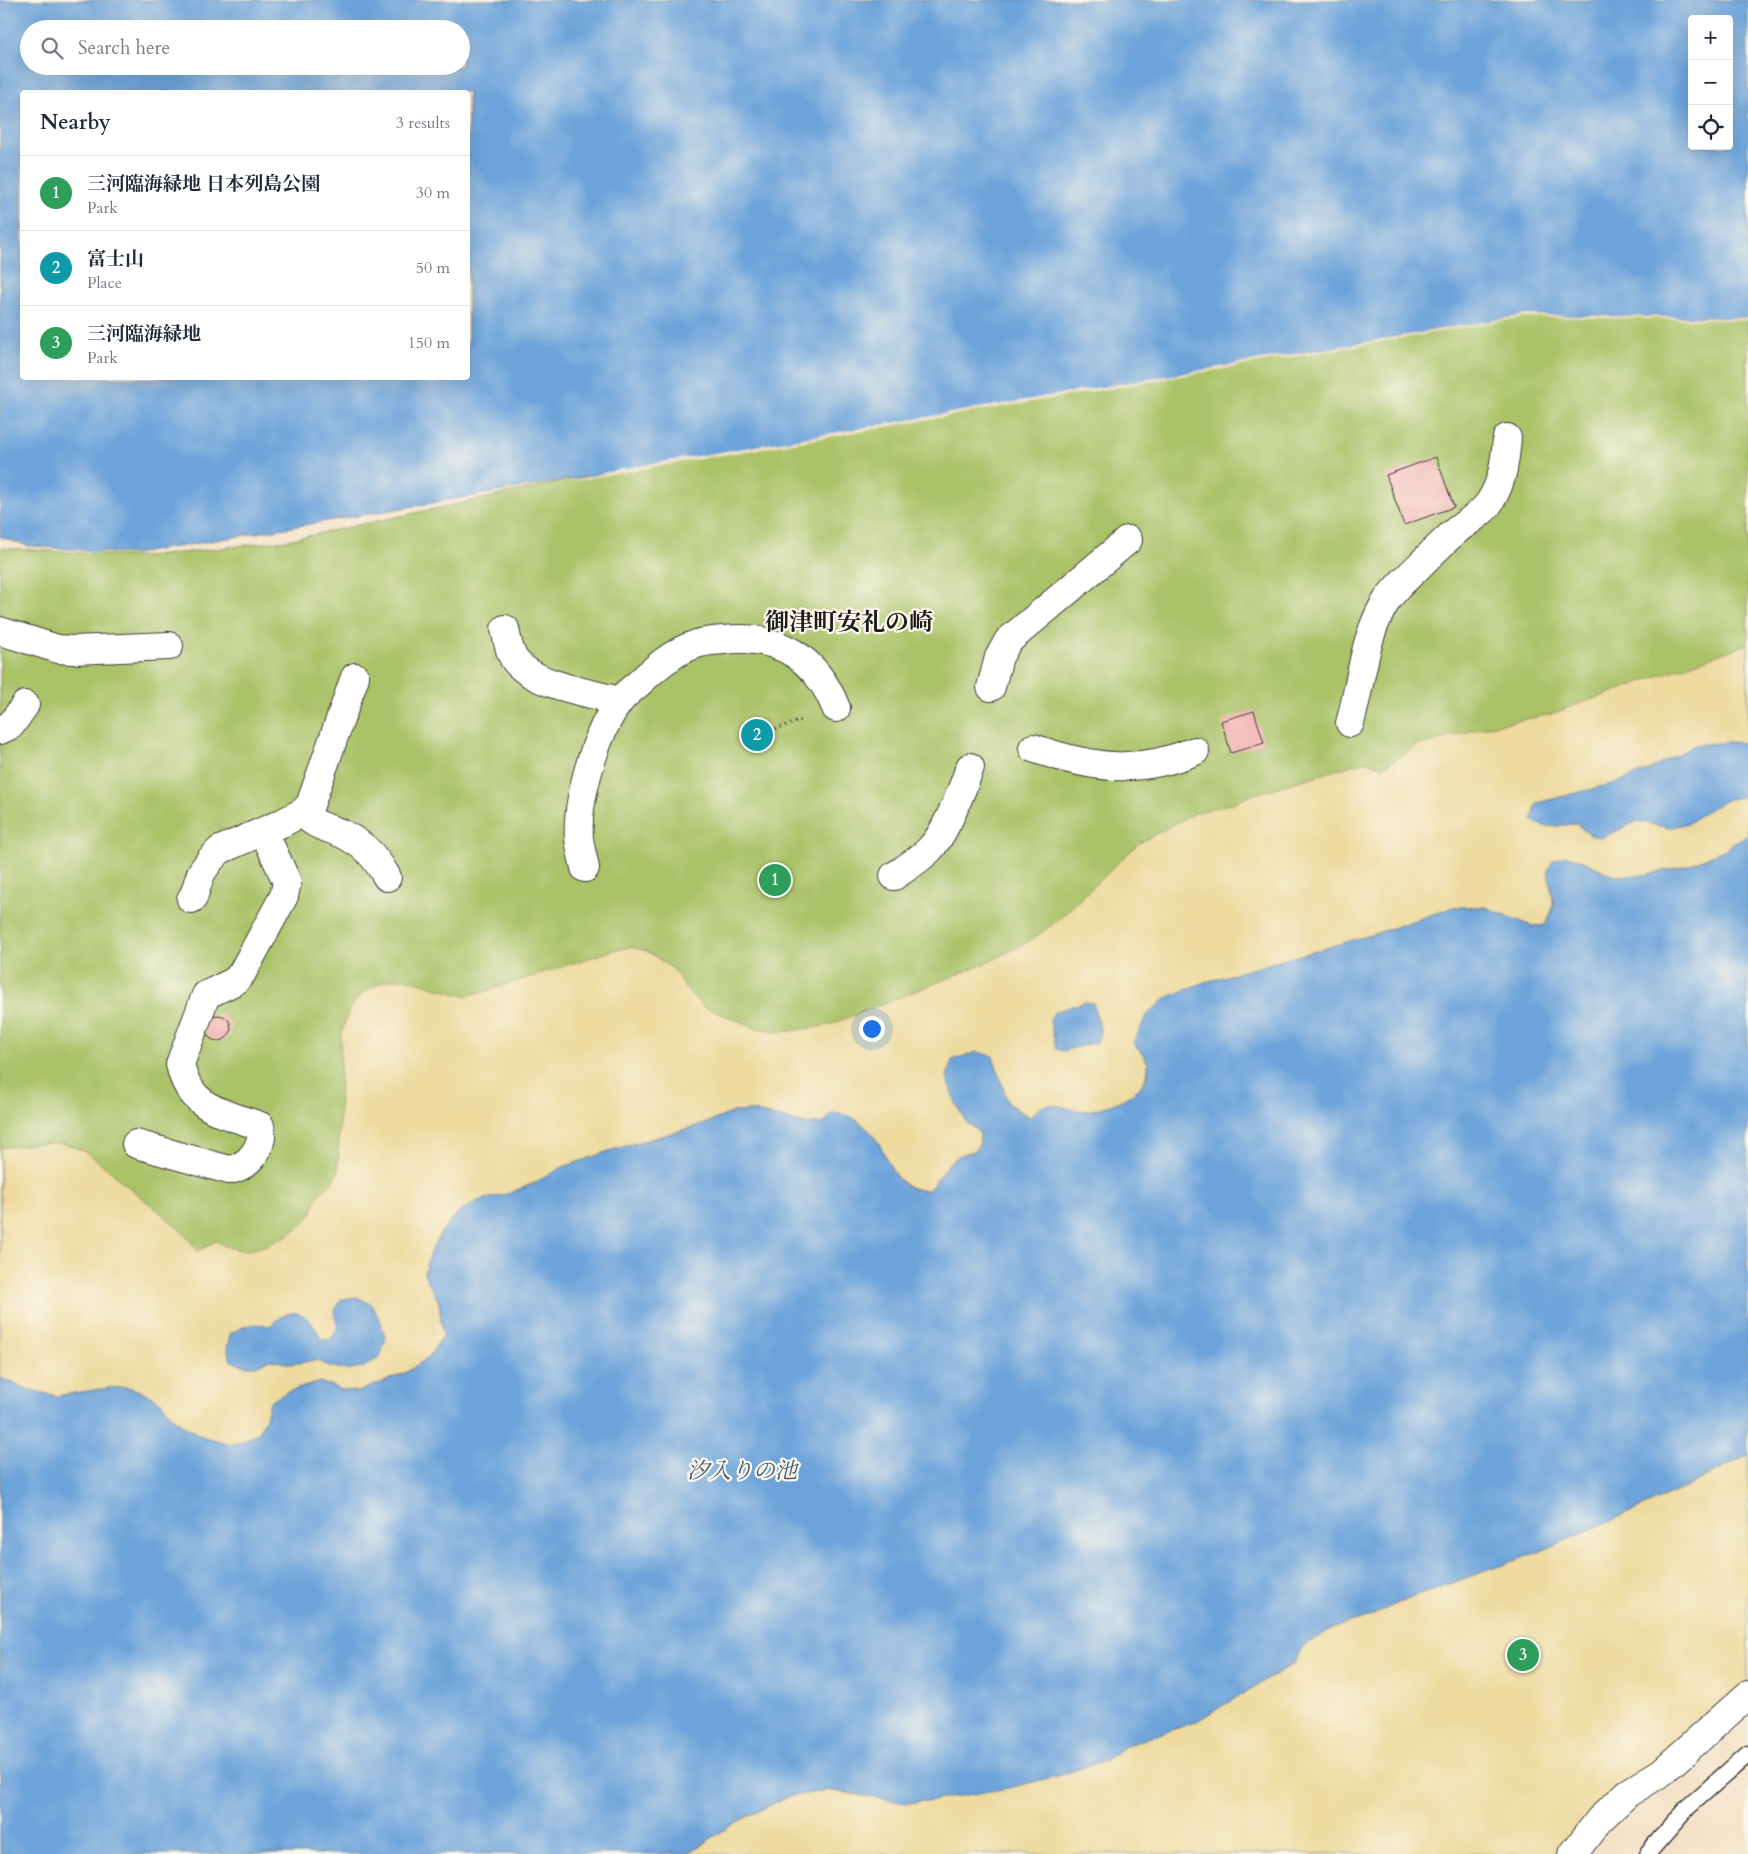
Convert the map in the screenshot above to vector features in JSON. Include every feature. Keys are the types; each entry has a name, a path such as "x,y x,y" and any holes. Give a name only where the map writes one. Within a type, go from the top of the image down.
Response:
{"street":[{"path":"1350,723 1358,693 1365,652 1373,627 1382,609 1397,588 1448,538 1490,502 1499,485 1506,458 1507,438"},
{"path":"991,687 999,656 1008,641 1128,540"},
{"path":"505,629 512,657 521,668 535,676 559,685 620,701"},
{"path":"0,631 58,649 169,646"},
{"path":"585,868 579,838 582,800 587,776 607,721 620,701 648,674 681,650 702,643 744,638 784,647 800,656 812,667 828,689 836,708"},
{"path":"191,899 201,873 220,850 264,832 303,812 310,805 355,677"},
{"path":"0,730 11,725 25,705"},
{"path":"1033,748 1067,760 1103,766 1151,764 1195,751"},
{"path":"894,876 930,850 940,835 956,802 970,767"},
{"path":"303,812 307,819 362,845 375,857 387,877"},
{"path":"136,1144 229,1170 238,1169 246,1164 255,1154 262,1134 260,1126 206,1106 197,1100 182,1074 180,1064 206,995 235,981 284,896 287,882 264,832"},
{"path":"1573,1854 1599,1820 1628,1794 1662,1772 1748,1695"}],"lane":[{"path":"1647,1854 1688,1807 1748,1754"}],"path":[{"path":"757,736 836,708"}],"green space":[{"path":"1524,315 1748,318 1748,834 1140,1086 1125,1099 108,1388 56,1396 0,1378 0,548 147,557 288,540 622,469"}],"sand":[{"path":"1748,644 1748,834 1724,850 1688,865 1646,875 1614,876 1579,859 1550,884 1552,911 1543,926 1532,926 1485,907 1454,907 1374,934 1133,1042 1147,1061 1146,1077 1139,1089 1127,1098 1095,1109 1030,1118 1008,1103 993,1056 966,1122 980,1133 980,1143 974,1152 966,1153 953,1160 929,1190 919,1190 910,1187 896,1176 879,1143 824,1124 805,1124 752,1111 734,1112 707,1123 612,1150 507,1194 478,1201 442,1231 430,1253 424,1273 439,1302 443,1336 428,1358 405,1373 358,1392 342,1390 328,1384 270,1402 266,1418 259,1432 244,1441 231,1444 204,1437 185,1427 172,1417 161,1402 146,1393 127,1387 56,1396 30,1390 0,1378 0,1148 56,1143 80,1149 164,1215 198,1251 216,1241 237,1249 245,1250 262,1247 289,1234 304,1223 311,1214 317,1197 338,1171 341,1035 349,1010 360,995 380,983 393,979 409,979 463,996 483,992 611,951 630,947 647,951 673,969 689,993 704,1007 756,1028 783,1032 829,1025 987,963 1031,940 1058,920 1139,843 1195,813 1366,761 1383,767 1417,746 1489,726 1548,715"},
{"path":"1748,1455 1748,1687 1565,1854 687,1854 735,1823 786,1797 829,1790 869,1797 936,1800 1061,1775 1105,1760 1127,1745 1195,1722 1293,1664 1303,1646 1335,1627 1365,1619 1406,1599 1539,1552 1689,1486"}],"water":[{"path":"0,0 1748,0 1748,318 1524,315 135,554 28,546 0,537"},
{"path":"1729,742 1748,743 1748,796 1729,799 1711,808 1689,823 1668,828 1638,821 1601,838 1590,835 1576,824 1548,827 1532,820 1537,803 1615,783 1647,771 1695,745"},
{"name":"汐入りの池","path":"1748,834 1748,1455 1689,1486 1539,1552 1406,1599 1365,1619 1335,1627 1303,1646 1293,1664 1195,1722 1127,1745 1105,1760 1061,1775 1009,1788 907,1803 829,1790 786,1797 735,1823 687,1854 0,1854 0,1378 30,1390 56,1396 127,1387 146,1393 161,1402 172,1417 185,1427 204,1437 231,1444 244,1441 259,1432 266,1418 270,1402 287,1392 320,1382 342,1390 358,1392 405,1373 428,1358 443,1336 439,1302 424,1274 430,1253 442,1231 459,1212 478,1201 529,1186 563,1167 612,1150 707,1123 734,1112 752,1111 805,1124 824,1124 832,1113 852,1117 873,1135 896,1176 902,1183 918,1190 929,1190 953,1160 966,1153 974,1152 980,1143 980,1133 966,1122 953,1098 947,1076 952,1060 977,1052 993,1056 1008,1103 1030,1118 1037,1110 1047,1105 1056,1105 1080,1111 1105,1107 1128,1096 1138,1089 1145,1080 1149,1071 1147,1061 1133,1043 1147,1015 1166,998 1202,983 1374,934 1454,907 1485,907 1532,926 1543,926 1551,916 1554,903 1548,871 1553,860 1566,856 1579,859 1614,876 1646,875 1689,865 1724,850"},
{"path":"1085,1002 1093,1003 1101,1033 1097,1042 1063,1051 1056,1049 1050,1021 1054,1012"},
{"path":"357,1297 371,1304 380,1320 386,1338 380,1357 364,1367 346,1370 329,1366 316,1360 292,1364 269,1360 256,1366 246,1366 231,1361 227,1349 230,1334 249,1325 270,1326 287,1314 300,1314 312,1323 322,1340 331,1339 338,1329 334,1312 341,1299"}],"pier":[{"path":"1524,315 1748,318 1748,320 1524,317 555,484 622,469"}],"building":[{"path":"1436,457 1454,507 1404,525 1386,475"},
{"path":"1254,711 1264,743 1231,753 1221,721"},
{"path":"218,1015 227,1019 231,1028 227,1037 218,1041 209,1037 205,1028 209,1019"}],"place":[{"name":"富士山","path":"757,735"},
{"name":"三河臨海緑地 日本列島公園","path":"775,880"},
{"name":"三河臨海緑地","path":"1523,1655"}],"district":[{"name":"御津町安礼の崎","path":"849,622"}]}
